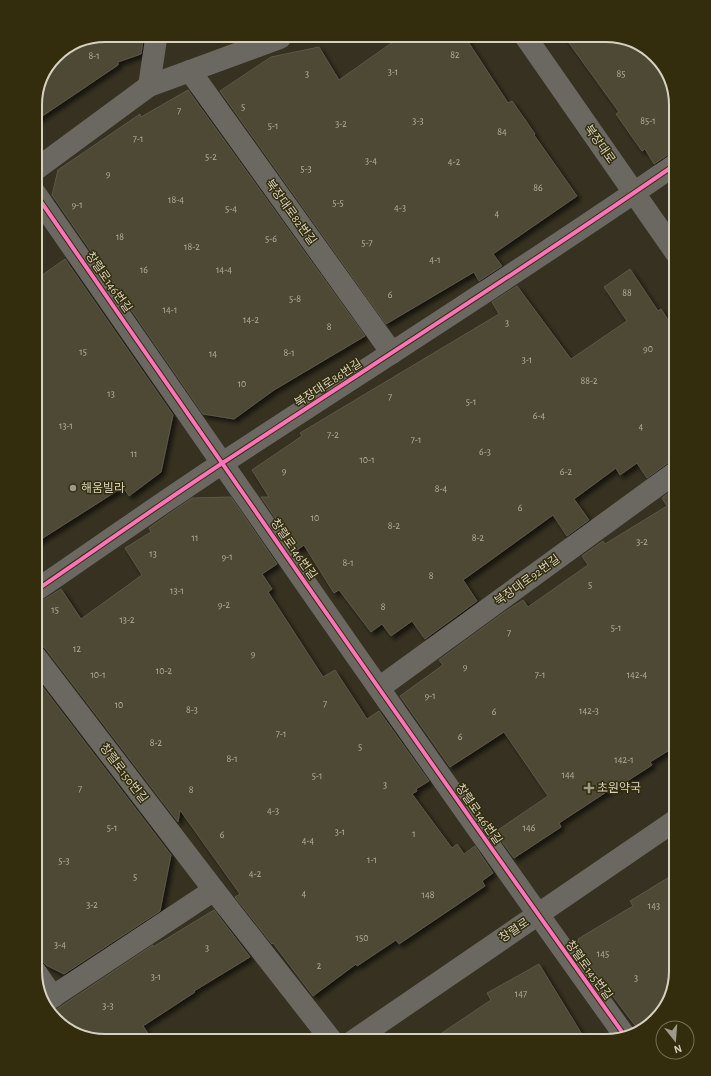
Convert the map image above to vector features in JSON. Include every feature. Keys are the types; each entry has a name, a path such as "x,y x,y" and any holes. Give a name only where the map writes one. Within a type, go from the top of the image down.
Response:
{"street":[{"path":"149,86 156,42"},
{"path":"42,165 149,86 269,42"},
{"name":"북장대로","path":"529,42 669,243"},
{"name":"북장대로82번길","path":"190,71 392,353"},
{"name":"북장대로86번길","path":"42,586 222,464 669,169"},
{"name":"창렬로146번길","path":"42,203 222,464 538,915"},
{"name":"북장대로92번길","path":"379,688 669,477"},
{"name":"창렬로150번길","path":"42,665 327,1034"},
{"name":"창렬로","path":"363,1034 669,825"},
{"path":"49,1000 214,890"},
{"name":"창렬로145번길","path":"538,915 622,1032"}],"building":[{"path":"143,42 141,54 118,62 118,65 42,116 42,101 44,88 48,77 63,58 73,50 92,43"},
{"path":"393,42 468,42 508,103 512,101 577,196 493,254 502,266 479,281 474,272 386,324 220,91 271,57 319,47 339,80"},
{"path":"568,42 610,42 623,44 638,50 651,60 661,73 667,88 669,105 669,154 654,164 645,149 642,151 616,114 619,112"},
{"path":"188,90 365,336 274,390 234,419 203,414 52,195 58,170 140,114 141,117"},
{"path":"65,259 173,415 161,472 129,496 123,487 42,539 42,275"},
{"path":"630,269 658,311 661,309 669,321 669,462 647,478 637,463 620,475 616,468 574,499 589,520 567,536 553,515 463,580 477,601 425,639 412,621 391,636 382,624 371,632 339,590 334,593 304,545 297,550 261,497 269,497 252,470 302,436 300,433 499,314 492,302 517,286 571,359 627,321 604,287"},
{"path":"669,492 669,750 650,762 652,765 618,787 617,785 559,823 561,827 514,858 495,832 548,796 504,732 450,767 400,696 443,665 439,660 503,613 523,600 528,607 588,565 582,556 603,541 605,544 667,506 662,498"},
{"path":"231,497 277,564 262,574 272,589 268,592 323,677 335,670 367,719 379,711 429,781 416,789 417,791 412,794 452,848 457,844 464,854 475,846 493,873 482,881 485,886 399,944 396,940 357,966 356,964 313,996 273,943 272,944 235,897 240,894 180,810 178,822 45,648 42,646 42,601 61,589 81,619 142,575 125,548 151,532 149,528 192,498"},
{"path":"42,686 171,855 160,911 64,974 46,965 42,961"},
{"path":"669,877 669,971 667,988 661,1003 651,1016 636,1027 574,943 579,940 578,939 633,906 630,901"},
{"path":"214,910 250,957 194,991 195,992 143,1026 148,1034 92,1033 77,1028 60,1016 56,1010 153,945 153,947"},
{"path":"539,964 582,1034 440,1034 491,1000 487,993"}],"cycle path":[{"path":"42,586 200,478 669,169"},
{"path":"42,203 402,721 622,1032"}],"place":[{"name":"해움빌라","path":"73,488"},
{"name":"초원약국","path":"589,788"}]}
